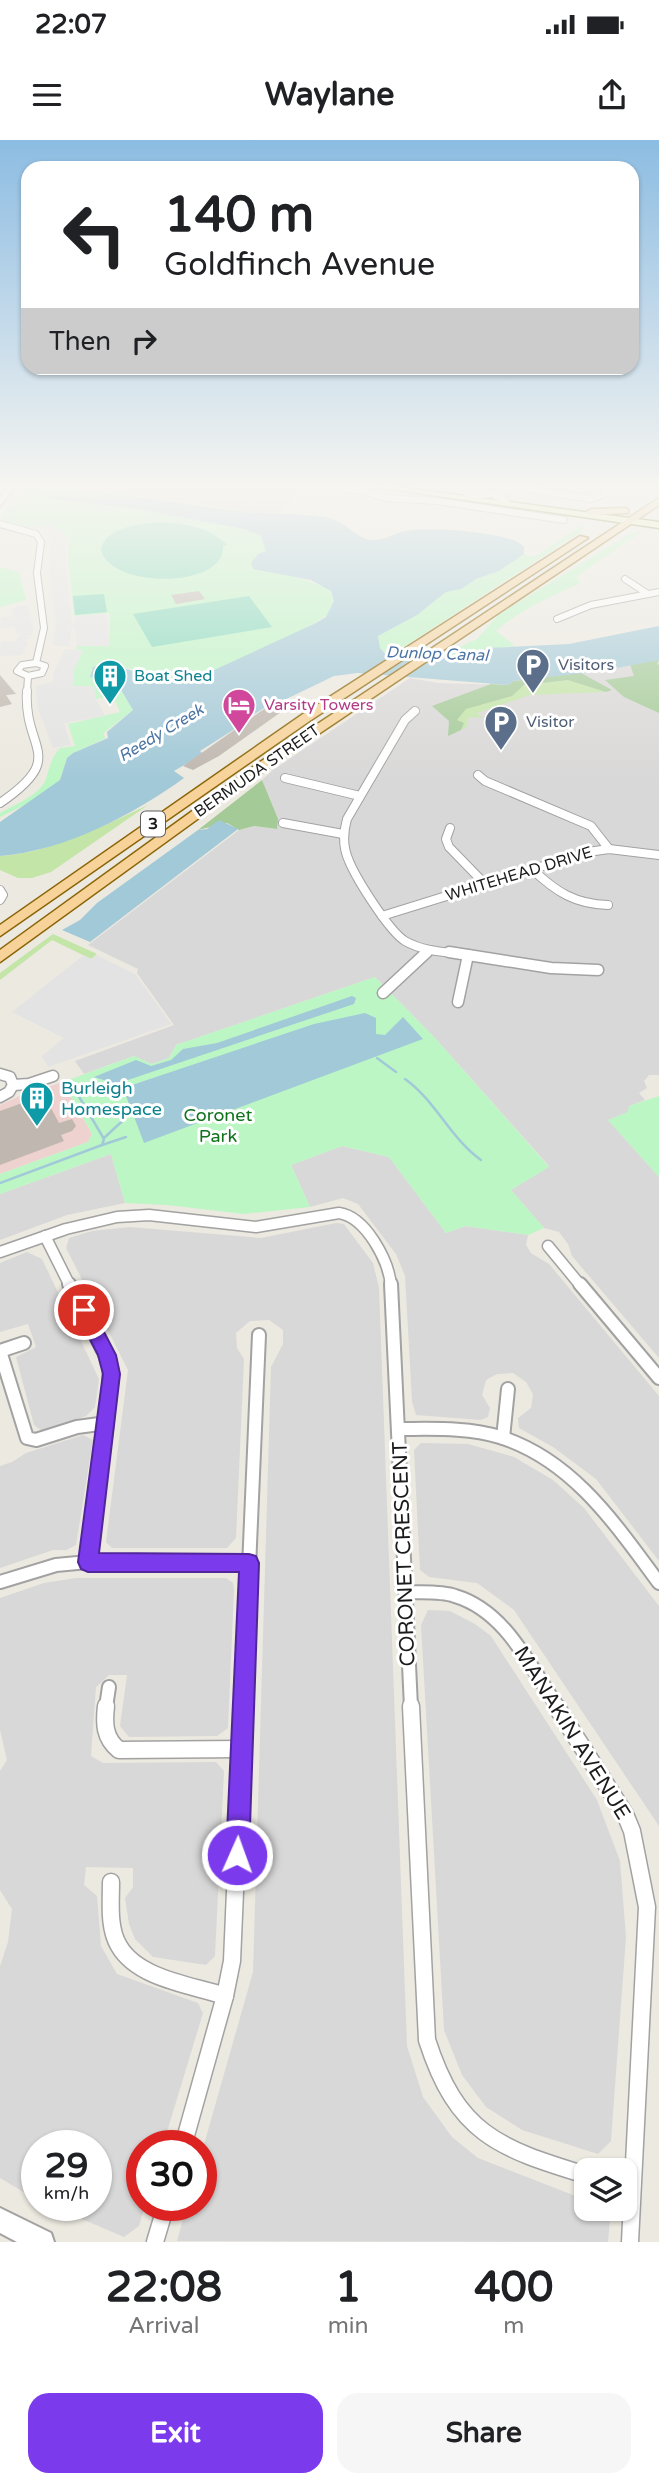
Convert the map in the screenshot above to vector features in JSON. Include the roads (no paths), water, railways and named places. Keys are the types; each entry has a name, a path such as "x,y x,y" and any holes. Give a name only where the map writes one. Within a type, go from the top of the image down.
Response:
{"main road":[{"name":"BERMUDA STREET","path":"0,932 257,751 400,656 515,585"},
{"name":"BERMUDA STREET","path":"0,957 264,765 527,585"}],"street":[{"path":"36,663 44,628 39,585"},
{"path":"634,585 648,594"},
{"path":"557,619 591,605 659,592"},
{"path":"26,663 45,666 44,671 28,676 18,673 17,668 26,663"},
{"path":"0,803 20,791 30,781 37,772 40,761 38,740 24,693 28,676"},
{"path":"415,711 405,720 360,796 347,819 343,834 348,860 390,928 405,940 430,950 525,962 551,968 598,970"},
{"path":"478,775 485,782 591,826 610,849"},
{"path":"285,778 360,796"},
{"path":"283,823 343,834"},
{"path":"450,828 446,839 449,847 485,884"},
{"name":"WHITEHEAD DRIVE","path":"382,916 588,852 610,849 659,855"},
{"path":"532,870 557,893 570,900 608,905"},
{"path":"0,890 3,895 0,900"},
{"path":"383,993 430,950"},
{"path":"458,1002 468,955"},
{"path":"0,1074 10,1077 13,1085"},
{"path":"13,1085 29,1084 53,1076"},
{"path":"0,1097 9,1092 13,1085"},
{"name":"CORONET CRESCENT","path":"0,1252 92,1221 136,1215 217,1226 258,1227 335,1213 354,1218 385,1261 390,1273 399,1429 427,2040 432,2061 454,2103 486,2138 513,2152 574,2171"},
{"path":"45,1236 110,1364 107,1423 88,1562"},
{"path":"548,1245 659,1378"},
{"path":"187,2130 225,1996 232,1961 259,1335"},
{"path":"24,1343 0,1351 27,1438 36,1440 77,1427 107,1423"},
{"path":"503,1438 508,1389"},
{"path":"399,1429 470,1431 503,1438 540,1455 597,1502 659,1583"},
{"path":"0,1582 51,1566 88,1562 249,1563"},
{"name":"MANAKIN AVENUE","path":"406,1592 453,1595 468,1601 502,1624 594,1762 632,1831 647,1908 631,2158"},
{"path":"109,1687 105,1735 110,1745 119,1750 242,1749"},
{"path":"111,1882 114,1931 125,1954 147,1969 225,1996"},
{"path":"0,2220 42,2242"},
{"path":"155,2242 161,2221"},
{"name":"MANAKIN AVENUE","path":"630,2221 630,2242"}],"water":[{"name":"Reedy Creek","path":"320,585 467,585 446,592 417,615 378,636 380,648 388,657 429,662 488,648 569,644 659,626 659,660 601,671 513,681 508,685 358,673 334,676 278,703 274,702 240,723 241,725 200,751 203,754 174,771 184,778 120,818 49,847 0,856 0,822 60,780 67,758 108,738 107,732 133,710 120,688 120,681 90,677 93,667 112,666 170,677 199,677 326,617 334,601 331,591"},
{"path":"219,820 238,829 90,942 62,930 80,920 97,903 198,830 207,829"},
{"path":"352,996 356,998 354,1004 116,1084 94,1077 136,1060 151,1066 171,1060 183,1049 217,1043"},
{"path":"365,1013 376,1018 376,1034 385,1035 403,1017 423,1039 144,1143 123,1088 314,1024"}],"waterway":[{"path":"377,1058 396,1072"},
{"path":"405,1079 426,1098 460,1141 481,1160"},
{"path":"71,1083 77,1093"},
{"path":"77,1093 92,1087"},
{"path":"77,1093 104,1139 102,1145"},
{"path":"104,1138 132,1112"},
{"path":"102,1145 126,1137"},
{"path":"0,1183 102,1145"}],"place":[{"name":"Visitors","path":"533,695"},
{"name":"Boat Shed","path":"110,706"},
{"name":"Varsity Towers","path":"239,735"},
{"name":"Visitor","path":"501,752"},
{"name":"Burleigh Homespace","path":"37,1128"}],"water label":[{"name":"Dunlop Canal","path":"437,654"}],"park label":[{"name":"Coronet Park","path":"218,1125"}]}
